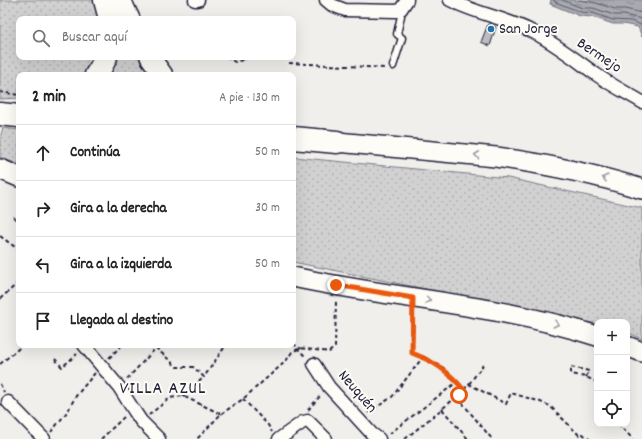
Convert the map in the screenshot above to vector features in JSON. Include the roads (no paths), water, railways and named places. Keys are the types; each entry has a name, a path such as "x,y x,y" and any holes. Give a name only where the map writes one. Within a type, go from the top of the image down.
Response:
{"highway":[{"path":"105,0 109,16"},
{"path":"98,72 104,60"},
{"path":"0,103 16,103"},
{"path":"0,114 16,116"},
{"path":"296,138 337,142"}],"main road":[{"path":"121,0 129,16"},
{"path":"152,60 161,72"},
{"path":"296,134 337,142 520,160 607,179 642,189"},
{"path":"0,169 16,176"},
{"path":"296,278 496,311 567,327 594,335"},
{"path":"630,347 642,352"}],"street":[{"path":"326,0 332,5 345,10 397,11 401,9 407,0"},
{"name":"Bermejo","path":"450,0 467,8 515,24 533,32 567,53 598,76 642,102"},
{"path":"87,348 119,387 132,409 159,439"},
{"name":"Neuquén","path":"314,364 329,387 372,434 383,437"},
{"path":"8,402 47,436"},
{"path":"279,439 303,422 308,421 326,439"}],"lane":[{"path":"393,66 402,38 397,34 400,16 397,11"}],"water":[{"path":"551,0 642,0 642,37 638,27 613,24 592,17 580,16 550,4"}],"place":[{"name":"San Jorge","path":"491,29"}],"district":[{"name":"VILLA AZUL","path":"163,389"}]}
